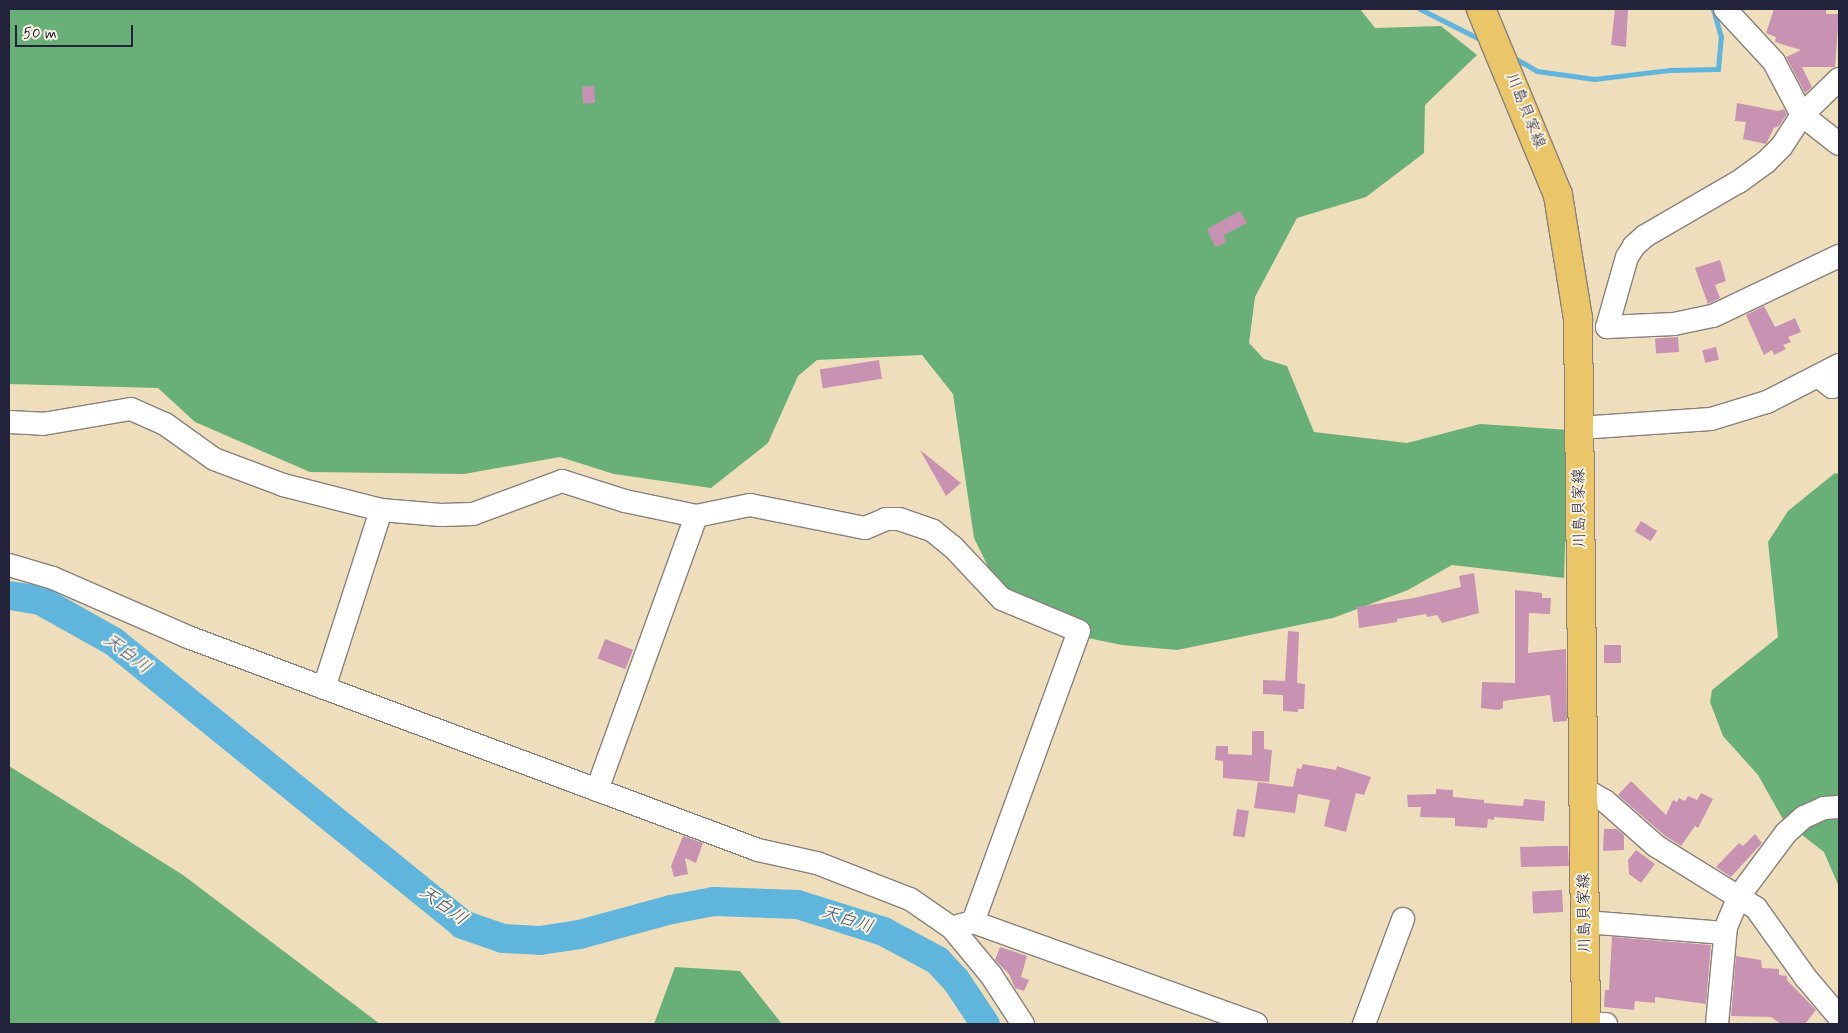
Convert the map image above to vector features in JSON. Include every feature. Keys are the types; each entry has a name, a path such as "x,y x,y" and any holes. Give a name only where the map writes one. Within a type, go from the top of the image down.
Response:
{"main road":[{"name":"川島貝家線","path":"1483,13 1548,168 1563,219 1578,318 1585,922 1593,1024"}],"street":[{"path":"1725,9 1774,62 1802,115 1839,144"},
{"path":"1839,79 1802,115 1781,147 1766,162 1738,182 1645,236 1634,246 1627,257 1607,327 1674,324 1713,316 1839,256"},
{"path":"1579,428 1711,419 1767,402 1839,365"},
{"path":"1818,376 1832,387 1839,384"},
{"path":"9,422 43,424 131,409 165,424 214,458 283,485 381,510 473,514 562,481 625,500 696,516 750,505 865,528 886,518 899,519 933,531 944,539 1002,599 1079,631 963,925"},
{"path":"324,688 381,510"},
{"path":"597,790 696,516"},
{"path":"9,565 44,575 144,620 758,850 808,861 879,887 963,925 1256,1024"},
{"path":"1584,789 1605,801 1656,846 1739,896 1767,920 1806,978 1839,1017"},
{"path":"1717,1024 1725,933 1739,896 1786,833 1804,817 1824,808 1839,806"},
{"path":"1364,1024 1403,919"},
{"path":"1585,922 1725,933"},
{"path":"963,925 992,976 1024,1024"}],"green space":[{"path":"9,9 1360,9 1375,28 1441,26 1477,55 1425,105 1424,153 1366,197 1297,218 1255,297 1249,343 1264,359 1287,366 1314,432 1407,443 1480,424 1569,430 1564,578 1452,565 1408,590 1333,618 1177,650 1122,645 1044,629 1021,619 995,581 974,538 953,394 922,355 817,360 798,376 768,443 711,488 614,474 560,457 464,474 310,472 195,422 158,388 9,384"},
{"path":"1835,473 1839,474 1839,887 1824,852 1784,821 1758,775 1723,736 1710,702 1712,690 1778,637 1768,542 1788,511"},
{"path":"9,766 183,875 380,1024 9,1024"},
{"path":"675,967 740,971 782,1024 654,1024"}],"building":[{"path":"1615,9 1628,9 1626,47 1611,45"},
{"path":"1774,9 1826,9 1826,14 1839,14 1835,67 1802,67 1812,87 1805,93 1786,57 1801,50 1775,42 1776,37 1766,33"},
{"path":"594,86 595,103 583,104 582,87"},
{"path":"1737,103 1778,111 1784,109 1787,114 1779,126 1774,128 1766,144 1743,139 1746,122 1735,121"},
{"path":"1240,211 1247,223 1224,235 1226,243 1215,247 1207,229"},
{"path":"1720,260 1726,281 1715,285 1720,298 1708,304 1695,268"},
{"path":"1764,306 1775,327 1795,318 1801,332 1788,337 1791,342 1783,345 1786,349 1774,355 1772,350 1764,355 1746,315"},
{"path":"1678,337 1679,352 1656,354 1655,339"},
{"path":"1716,347 1719,360 1705,363 1702,350"},
{"path":"879,360 882,379 823,388 820,369"},
{"path":"920,450 961,483 946,496"},
{"path":"1641,521 1657,531 1651,541 1635,531"},
{"path":"1474,573 1479,613 1442,623 1437,615 1427,617 1426,614 1397,619 1397,622 1359,628 1357,607 1414,598 1461,587 1459,576"},
{"path":"1515,590 1542,593 1542,598 1551,598 1550,614 1529,613 1528,653 1566,649 1567,721 1553,722 1550,695 1503,701 1503,708 1498,710 1481,708 1482,682 1515,683"},
{"path":"1288,631 1299,632 1297,683 1305,684 1304,709 1298,709 1298,712 1283,711 1283,695 1263,694 1263,680 1285,681"},
{"path":"605,639 633,650 625,669 597,659"},
{"path":"1604,645 1621,645 1621,663 1604,663"},
{"path":"1252,731 1264,731 1264,749 1272,750 1269,782 1223,778 1223,761 1215,760 1216,746 1228,746 1228,754 1252,755"},
{"path":"1303,764 1336,770 1337,766 1371,777 1364,795 1356,793 1346,832 1324,826 1330,800 1298,794 1295,813 1254,808 1258,782 1293,787 1297,768 1301,769"},
{"path":"1631,781 1666,815 1673,800 1677,802 1679,798 1685,801 1688,796 1697,800 1701,793 1713,799 1698,828 1695,826 1681,846 1664,835 1618,795"},
{"path":"1436,789 1453,790 1453,797 1484,800 1484,803 1523,806 1524,799 1545,801 1544,821 1494,817 1494,820 1488,819 1487,828 1455,826 1455,818 1420,817 1421,807 1408,807 1407,795 1436,794"},
{"path":"1237,809 1249,811 1245,838 1233,836"},
{"path":"1604,829 1617,829 1624,835 1624,850 1603,851"},
{"path":"1755,834 1762,843 1731,877 1716,867 1739,843 1743,846"},
{"path":"683,836 703,843 696,863 685,858 688,874 674,877 671,866"},
{"path":"1568,846 1569,866 1521,867 1520,847"},
{"path":"1636,850 1655,864 1641,883 1629,874 1628,860"},
{"path":"1562,890 1563,912 1533,914 1532,892"},
{"path":"1612,937 1711,945 1706,1004 1655,997 1655,1003 1635,1001 1634,1010 1604,1007 1605,990 1609,990"},
{"path":"1000,947 1027,956 1021,977 1029,980 1024,991 1015,988 1009,974 995,960"},
{"path":"1736,956 1761,960 1762,968 1779,969 1779,975 1787,976 1787,980 1816,1010 1805,1024 1781,1024 1771,1017 1731,1016"}],"waterway":[{"path":"1420,9 1482,40"},
{"path":"1511,56 1537,71 1594,79 1670,70 1718,69 1721,37 1713,9"},
{"name":"天白川","path":"9,595 40,600 113,641 462,924 503,938 539,940 579,934 671,909 713,901 797,904 883,931 937,960 955,979 985,1024"}]}
